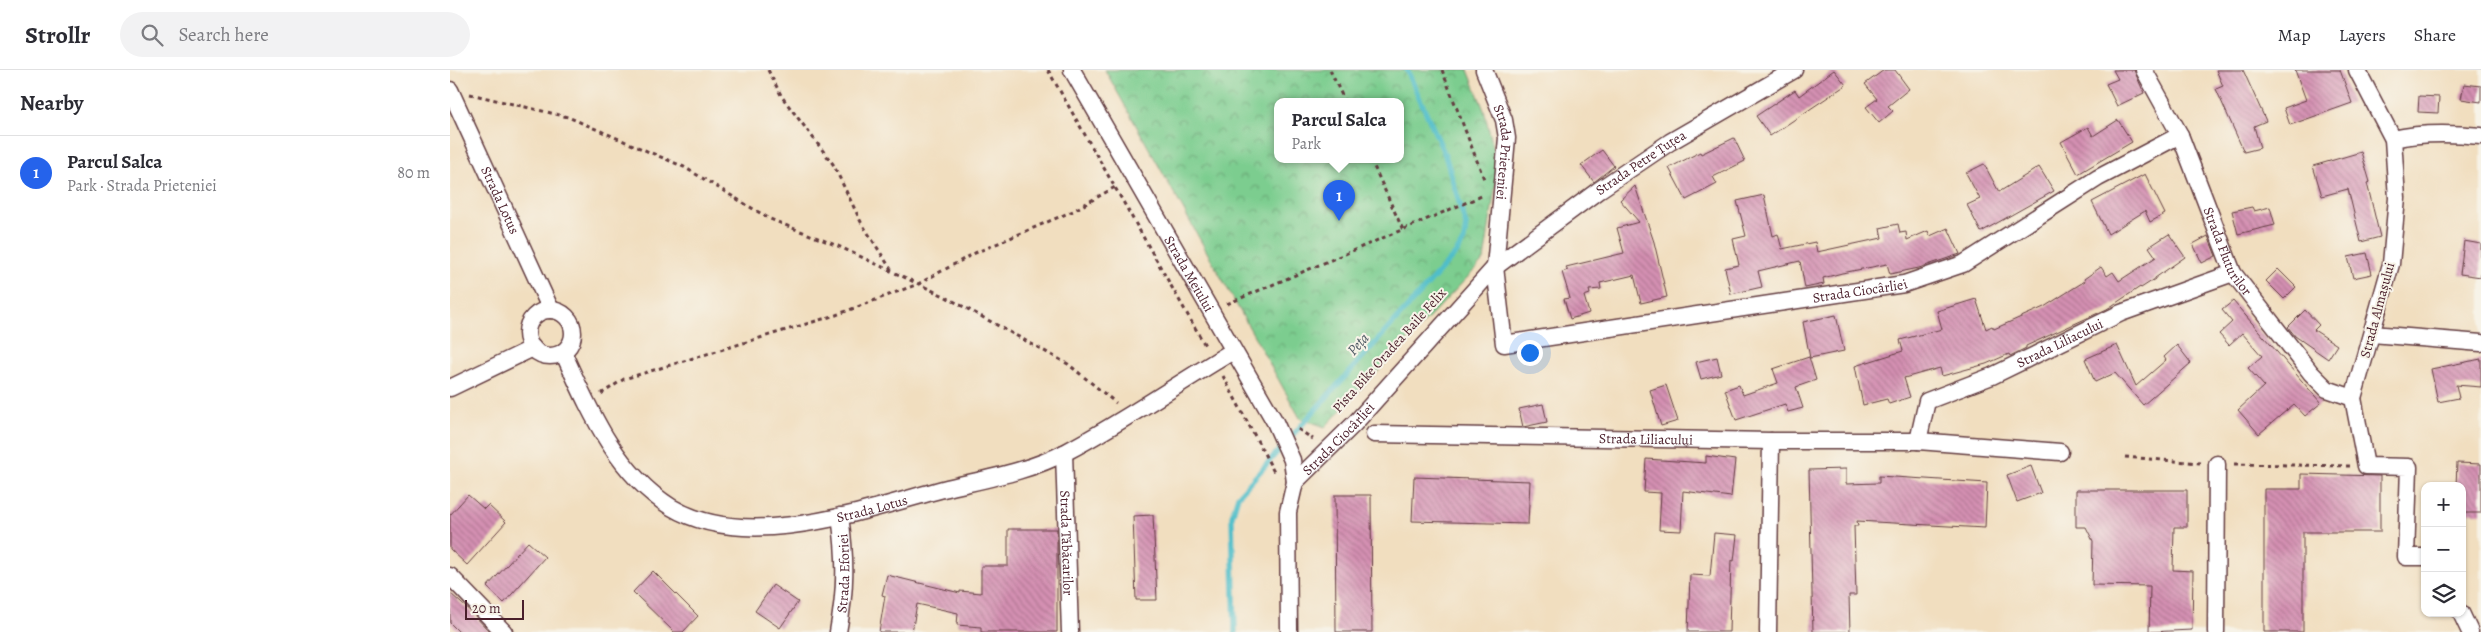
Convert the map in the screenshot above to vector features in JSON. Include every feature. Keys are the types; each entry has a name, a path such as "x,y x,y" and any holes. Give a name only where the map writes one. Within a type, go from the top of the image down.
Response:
{"street":[{"name":"Strada Meiului","path":"1072,70 1275,422 1292,460 1294,482"},
{"name":"Strada Prieteniei","path":"1484,70 1504,120 1507,138 1495,268 1504,344"},
{"name":"Strada Petre Țuțea","path":"1495,268 1599,190 1670,142 1794,70"},
{"name":"Strada Fluturilor","path":"2144,70 2180,135 2232,273 2311,373 2327,389 2352,398"},
{"name":"Strada Almașului","path":"2357,70 2392,139 2396,198 2391,264 2352,398 2366,466"},
{"name":"Strada Lotus","path":"450,90 551,310"},
{"path":"2392,139 2414,134 2450,133 2481,136"},
{"name":"Strada Ciocârliei","path":"1504,344 1904,284 1963,264 2098,178 2180,135"},
{"name":"Strada Ciocârliei","path":"1289,632 1288,512 1294,482 1354,423 1495,268"},
{"name":"Strada Liliacului","path":"1918,441 1927,401 1992,376 2121,313 2232,273"},
{"path":"551,310 565,316 573,328 571,343 563,352 554,356 546,356 534,348 528,335 528,327 537,315 551,310"},
{"path":"2372,334 2481,343"},
{"path":"450,388 534,348"},
{"name":"Strada Lotus","path":"563,352 586,403 615,452 656,496 672,507 692,516 748,527 802,524 840,516 1027,468 1064,453 1234,351"},
{"name":"Strada Liliacului","path":"1374,434 1771,441 1918,441 2060,452"},
{"path":"1768,632 1771,441"},
{"name":"Strada Tăbăcarilor","path":"1064,453 1070,632"},
{"path":"2216,632 2217,464"},
{"path":"2366,466 2410,466 2406,557 2421,557"},
{"name":"Strada Eforiei","path":"838,632 845,589 846,561 840,516"},
{"path":"450,576 504,632"},
{"path":"2464,617 2470,632"}],"path":[{"path":"768,70 782,96 833,164 861,222 893,272"},
{"path":"1048,70 1215,362 1275,474"},
{"path":"1330,70 1343,98"},
{"path":"1442,70 1487,185"},
{"path":"469,94 568,117 684,166 770,219 838,246 918,284 1068,364 1113,400 1127,416"},
{"path":"1372,163 1403,230"},
{"path":"586,403 624,380 836,315 918,284 975,252 1073,211 1115,187 1132,174"},
{"path":"1211,311 1470,201"},
{"path":"1315,440 1320,438"},
{"path":"2125,456 2217,464 2366,466"}],"green space":[{"path":"1105,70 1468,70 1484,110 1495,155 1496,182 1484,260 1325,427 1300,418"}],"building":[{"path":"1834,70 1846,85 1770,136 1756,116 1795,90 1799,96"},
{"path":"1884,70 1895,70 1909,89 1888,106 1893,111 1879,123 1866,107 1877,99 1865,84"},
{"path":"2113,70 2134,70 2144,93 2117,106 2106,84 2118,79"},
{"path":"2216,70 2243,70 2266,121 2254,126 2260,148 2244,152 2216,89 2223,86"},
{"path":"2295,70 2340,70 2352,103 2290,125 2284,108 2306,100"},
{"path":"2464,84 2481,86 2481,102 2461,99"},
{"path":"2419,96 2439,97 2438,113 2418,112"},
{"path":"2118,120 2132,142 2078,174 2061,142 2088,127 2093,136"},
{"path":"1734,138 1745,161 1713,177 1717,184 1686,200 1669,168 1700,152 1701,154"},
{"path":"1602,150 1614,166 1594,182 1581,165"},
{"path":"2361,152 2370,182 2367,183 2380,237 2361,242 2348,189 2322,196 2313,166"},
{"path":"1984,164 1999,192 2039,167 2054,191 1981,232 1967,205 1980,199 1966,173"},
{"path":"2145,174 2165,214 2150,222 2145,211 2108,234 2092,202"},
{"path":"1635,186 1654,242 1667,297 1641,303 1634,275 1600,283 1601,289 1589,290 1590,294 1584,296 1589,313 1570,319 1564,299 1570,298 1562,272 1568,270 1566,267 1624,253 1617,228 1639,222 1620,200"},
{"path":"1764,195 1773,236 1778,234 1782,249 1815,242 1817,252 1882,238 1880,228 1898,224 1900,233 1906,232 1907,240 1928,231 1930,236 1948,228 1960,254 1919,268 1890,274 1887,264 1842,273 1823,278 1824,284 1805,288 1800,261 1758,271 1762,287 1731,294 1725,268 1739,265 1733,239 1746,236 1737,201"},
{"path":"2252,207 2254,211 2270,207 2275,225 2238,234 2232,211"},
{"path":"2169,234 2185,257 2155,279 2107,309 2026,346 2026,348 2010,356 2009,354 1986,364 1942,376 1940,368 1904,378 1910,397 1889,404 1887,399 1863,405 1855,366 1903,351 1900,340 1942,329 1937,311 1976,299 1986,329 1992,326 1994,329 2044,307 2085,281 2084,279 2101,267 2107,276 2113,272 2119,281 2156,257 2149,247"},
{"path":"2208,236 2216,256 2202,263 2193,244"},
{"path":"2464,241 2481,244 2481,277 2460,274"},
{"path":"2367,253 2372,274 2353,278 2348,257"},
{"path":"2278,269 2296,287 2284,299 2266,281"},
{"path":"2233,301 2321,403 2305,416 2294,404 2259,434 2238,410 2264,386 2248,368 2262,356 2242,333 2229,345 2219,334 2232,322 2222,310"},
{"path":"2305,310 2319,325 2314,330 2337,345 2328,359 2295,336 2288,327"},
{"path":"1836,315 1844,351 1810,358 1803,322"},
{"path":"2117,345 2136,386 2166,360 2164,357 2177,345 2191,363 2143,405 2115,373 2095,382 2085,359"},
{"path":"1717,357 1721,374 1701,379 1696,362"},
{"path":"1809,357 1816,380 1796,387 1803,408 1788,412 1785,404 1736,420 1725,390 1739,385 1743,395 1778,383 1773,369"},
{"path":"2481,359 2481,387 2456,385 2459,398 2438,402 2431,369"},
{"path":"1666,385 1678,421 1661,426 1650,390"},
{"path":"1543,404 1547,422 1523,427 1519,409"},
{"path":"1706,456 1735,460 1731,497 1683,491 1681,531 1659,530 1661,493 1644,492 1646,459 1706,463"},
{"path":"2457,463 2481,464 2481,513 2466,513 2466,482 2456,482"},
{"path":"2031,466 2041,493 2017,502 2007,475"},
{"path":"1846,469 1846,484 1879,483 1879,476 1987,483 1985,528 1857,521 1858,526 1854,526 1856,595 1849,595 1850,632 1813,632 1809,470"},
{"path":"2301,474 2380,476 2380,532 2303,532 2303,632 2264,632 2264,489 2301,489"},
{"path":"1414,477 1530,481 1528,524 1412,521"},
{"path":"2076,490 2187,490 2187,527 2174,527 2173,570 2193,571 2192,630 2149,632 2150,586 2092,585 2093,541 2086,527 2076,527"},
{"path":"468,495 484,509 488,505 506,522 467,565 450,549 450,515"},
{"path":"1335,495 1371,495 1372,632 1336,632"},
{"path":"1153,515 1157,600 1136,600 1133,516"},
{"path":"1008,529 1057,529 1057,632 981,632 981,627 957,625 958,613 917,604 912,632 879,632 885,596 882,595 887,575 960,593 960,591 981,593 981,566 1008,566"},
{"path":"1714,533 1737,535 1734,561 1731,560 1729,632 1688,632 1690,575 1710,576"},
{"path":"528,542 545,557 504,603 487,587"},
{"path":"653,571 698,616 683,632 674,632 633,592"},
{"path":"773,585 798,602 780,628 755,611"},
{"path":"450,593 490,632 459,632 450,623"}],"waterway":[{"name":"Peța","path":"1235,632 1232,516 1238,496 1457,252 1464,240 1466,225 1445,155 1407,70"}],"place":[{"name":"Parcul Salca","path":"1339,221"}]}
